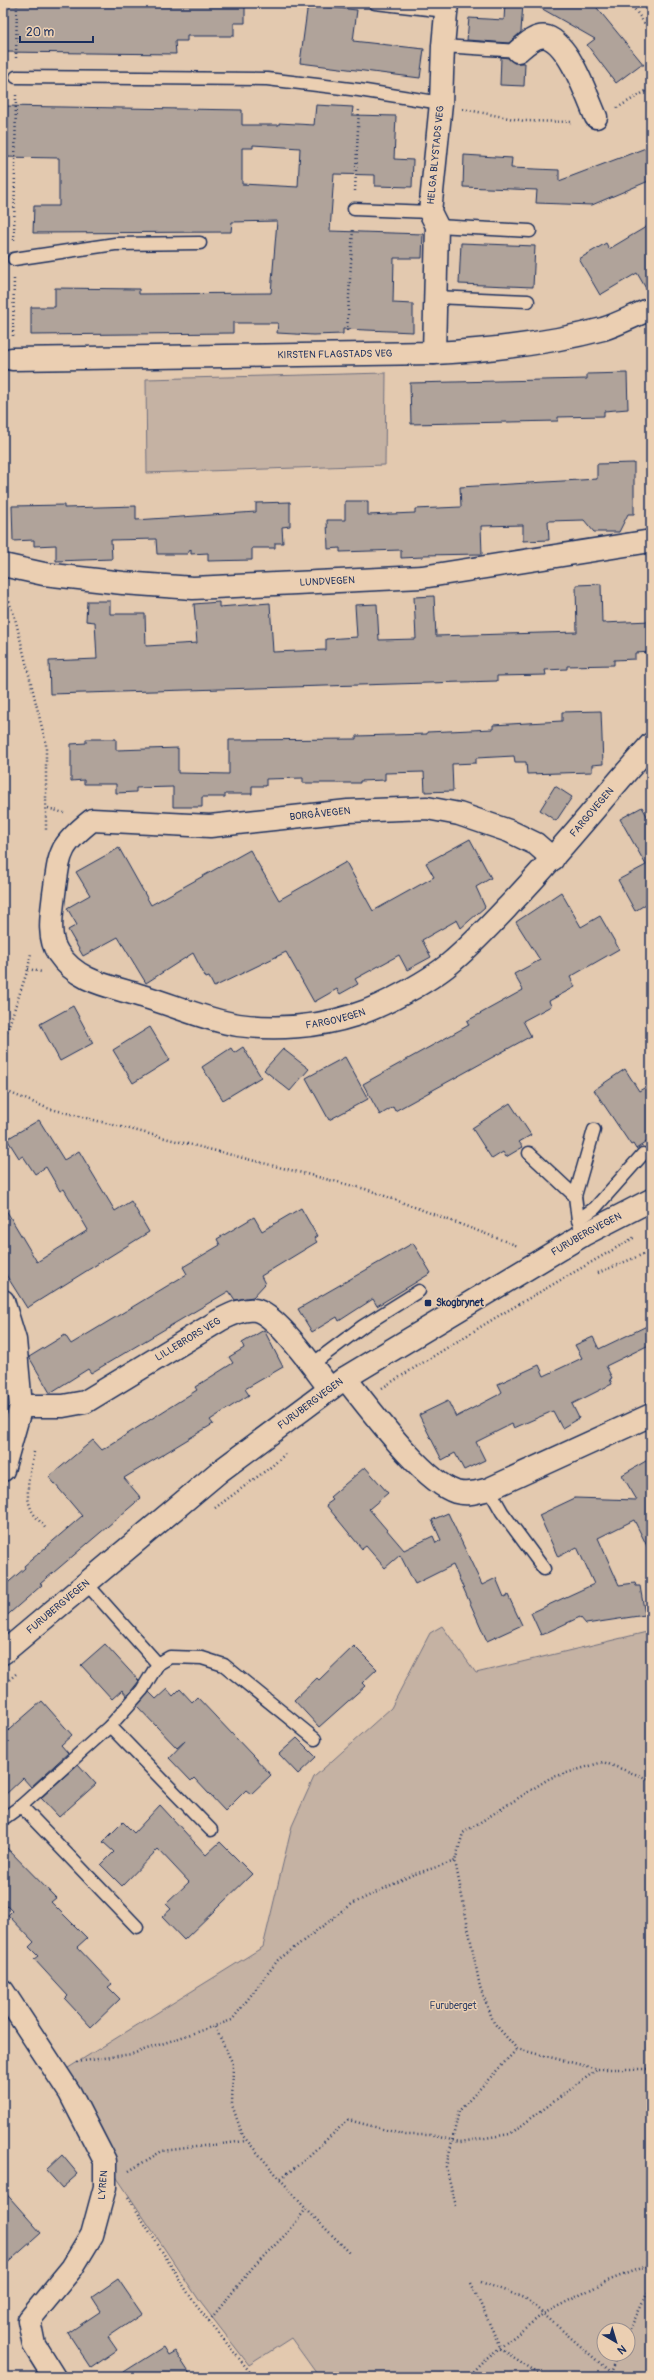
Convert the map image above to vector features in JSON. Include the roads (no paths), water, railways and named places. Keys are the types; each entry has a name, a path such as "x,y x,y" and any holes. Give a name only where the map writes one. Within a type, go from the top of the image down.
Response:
{"street":[{"name":"HELGA BLYSTADS VEG","path":"434,353 435,297 433,219 442,103 443,46 446,7"},
{"path":"518,51 535,39 546,37 556,43 580,79 596,117"},
{"name":"KIRSTEN FLAGSTADS VEG","path":"12,359 434,353 491,350 541,343 604,328 651,309"},
{"name":"LUNDVEGEN","path":"3,565 44,574 123,583 193,588 422,577 651,541"},
{"name":"FARGOVEGEN","path":"79,830 66,842 59,859 52,913 52,937 58,953 76,972 97,984 142,996 206,1017 238,1024 277,1027 312,1025 355,1015 384,1003 452,962 553,859 651,744"},
{"name":"BORGÅVEGEN","path":"79,830 92,820 210,826 348,811 427,808 459,814 510,831 536,844 553,859"},
{"name":"FURUBERGVEGEN","path":"3,1653 220,1471 338,1384 580,1228 651,1200"},
{"path":"3,1301 15,1340 22,1406 3,1470"},
{"name":"LILLEBRORS VEG","path":"22,1406 63,1406 85,1402 220,1320 237,1312 255,1310 267,1316 283,1330 311,1366 338,1384"},
{"path":"338,1384 363,1401 411,1456 438,1482 455,1492 472,1494 489,1489 651,1415"},
{"name":"LYREN","path":"3,1992 70,2094 105,2161 105,2187 92,2235 72,2268 29,2320 34,2345 54,2377"}],"lane":[{"path":"375,3 446,7"},
{"path":"443,46 518,51"},
{"path":"16,77 267,79 359,90 442,103"},
{"path":"354,208 530,231"},
{"path":"14,260 49,256 107,245 200,243"},
{"path":"435,297 528,301"},
{"path":"580,1228 575,1196 594,1130"},
{"path":"529,1152 575,1196"},
{"path":"580,1228 643,1154"},
{"path":"311,1366 363,1326 419,1291"},
{"path":"489,1489 502,1512 544,1569"},
{"path":"86,1583 158,1664"},
{"path":"3,1819 21,1806 110,1726 142,1690 158,1664 170,1657 179,1656 202,1658 224,1665 315,1739"},
{"path":"110,1726 211,1830"},
{"path":"21,1806 137,1927"}],"place":[{"name":"Skogbrynet","path":"428,1303"}],"park label":[{"name":"Furuberget","path":"453,2006"}]}
